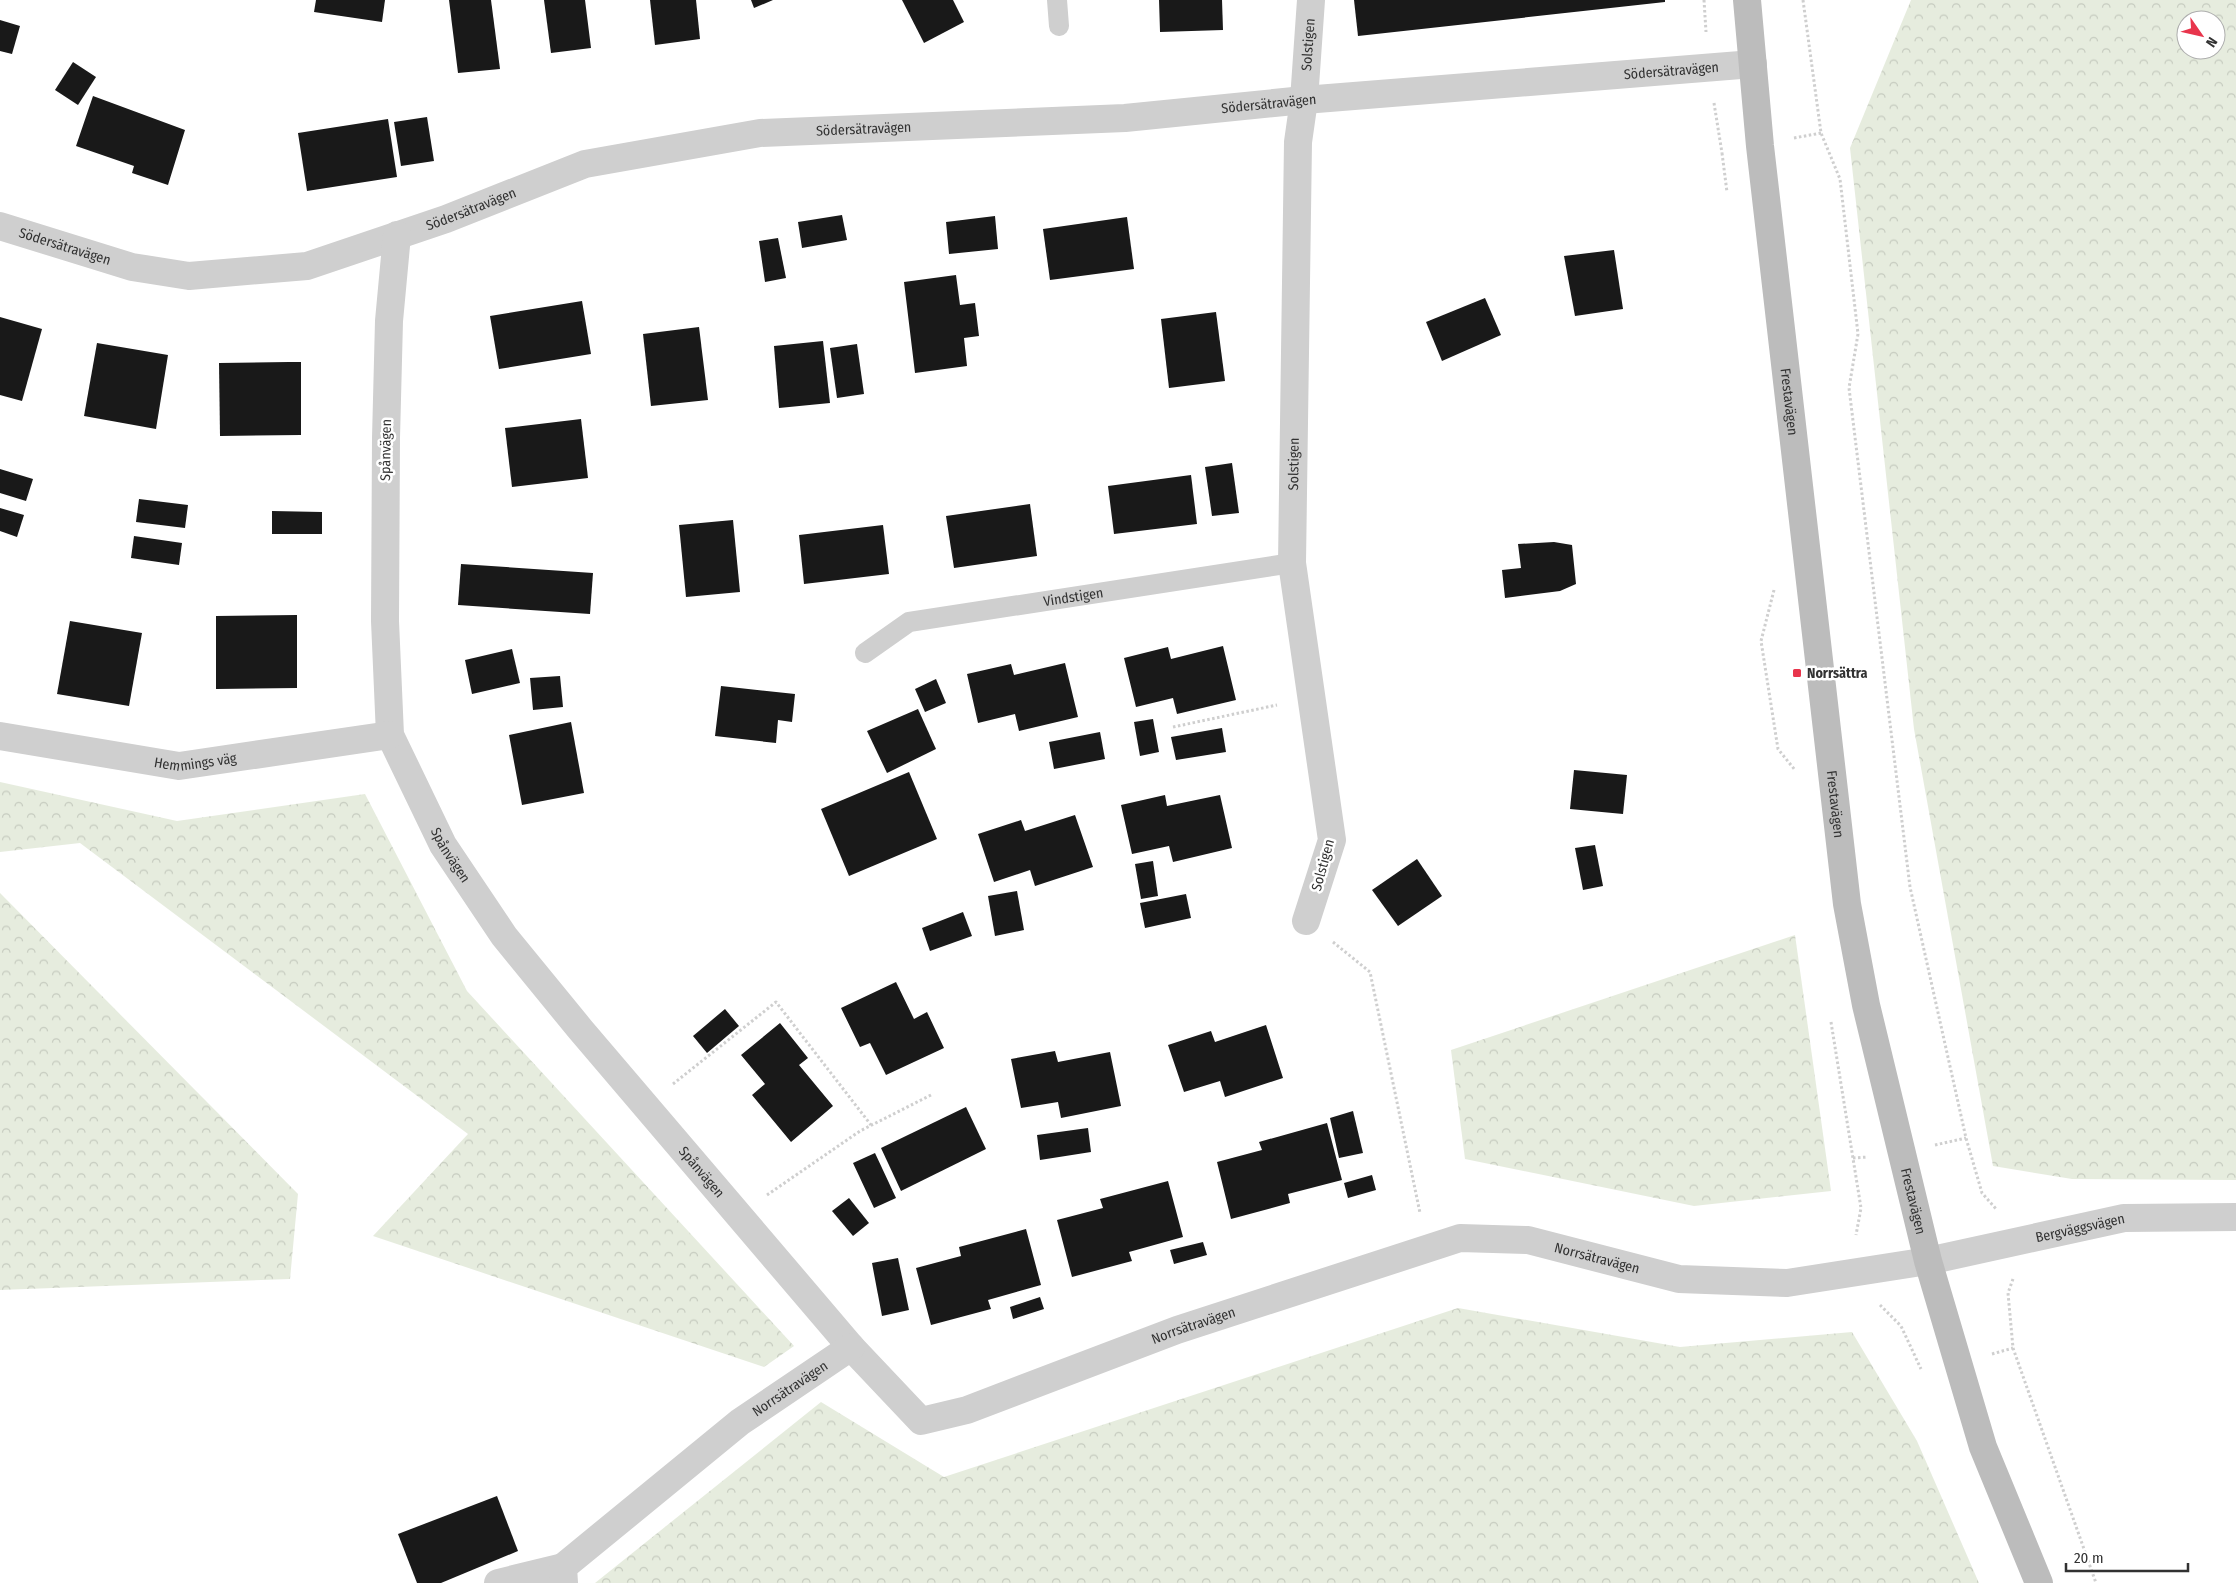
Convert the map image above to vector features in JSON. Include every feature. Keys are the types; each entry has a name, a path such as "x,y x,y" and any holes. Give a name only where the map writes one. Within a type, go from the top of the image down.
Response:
{"street":[{"name":"Solstigen","path":"1306,922 1332,840 1292,563 1298,142 1304,100 1311,0"},
{"name":"Frestavägen","path":"1747,0 1760,146 1847,904 1866,1005 1928,1261 1983,1448 2039,1583"},
{"name":"Södersätravägen","path":"0,226 132,267 189,276 307,266 398,235 585,164 760,133 1125,118 1304,100 1753,64"},
{"name":"Spånvägen","path":"398,235 389,321 386,438 385,621 390,736 442,845 504,936 586,1036 851,1347"},
{"name":"Hemmings väg","path":"0,736 179,766 390,736"},
{"name":"Bergväggsvägen","path":"1928,1261 2124,1218 2236,1217"},
{"name":"Norrsätravägen","path":"498,1583 564,1575 740,1422 851,1347 921,1422 967,1410 1176,1330 1460,1238 1528,1240 1679,1279 1786,1283 1928,1261"}],"lane":[{"path":"1057,0 1059,26"},
{"name":"Vindstigen","path":"865,653 909,622 1292,563"}],"path":[{"path":"1803,0 1820,132 1840,179 1858,334 1849,388 1910,887 1966,1138 1982,1193 2024,1240 2008,1293 2013,1348 2096,1583"},
{"path":"1173,727 1312,698"},
{"path":"1306,922 1370,972 1427,1248"},
{"path":"680,1078 776,1002 871,1125"},
{"path":"795,1175 871,1125 931,1095"}],"green space":[{"path":"1911,0 2236,0 2236,1180 2072,1179 1993,1166 1914,729 1850,148"},
{"path":"0,782 177,821 365,794 467,991 794,1346 764,1367 373,1236 468,1134 80,843 0,852"},
{"path":"0,893 298,1194 290,1279 0,1290"},
{"path":"1795,935 1831,1191 1694,1206 1465,1159 1451,1050"},
{"path":"1458,1308 1680,1347 1852,1332 1917,1441 1979,1583 595,1583 821,1402 944,1477"}],"building":[{"path":"316,0 385,0 382,22 314,12"},
{"path":"449,0 491,0 500,69 458,73"},
{"path":"544,0 585,0 591,48 551,53"},
{"path":"650,0 696,0 700,39 655,45"},
{"path":"751,0 773,0 754,8"},
{"path":"902,0 953,0 964,22 924,43"},
{"path":"1159,0 1222,0 1223,30 1160,32"},
{"path":"1354,0 1665,0 1665,2 1358,36"},
{"path":"0,20 20,26 12,54 0,51"},
{"path":"73,62 96,77 78,105 55,90"},
{"path":"93,96 185,130 168,185 132,173 134,166 76,146"},
{"path":"427,117 434,161 401,166 394,122"},
{"path":"388,119 397,177 307,191 298,133"},
{"path":"842,215 847,240 802,248 798,222"},
{"path":"995,216 998,249 949,254 946,222"},
{"path":"1127,217 1134,269 1050,280 1043,229"},
{"path":"778,238 786,278 765,282 759,241"},
{"path":"1614,250 1623,309 1575,316 1564,256"},
{"path":"956,275 960,305 975,303 979,336 964,338 967,366 915,373 904,282"},
{"path":"1485,298 1501,335 1442,361 1426,322"},
{"path":"582,301 591,354 499,369 490,316"},
{"path":"1216,312 1225,381 1169,388 1161,319"},
{"path":"0,317 42,329 22,401 0,395"},
{"path":"699,327 708,400 651,406 643,334"},
{"path":"823,341 830,403 779,408 774,346"},
{"path":"97,343 168,355 156,429 84,416"},
{"path":"857,344 864,394 837,398 830,348"},
{"path":"301,362 301,435 220,436 219,363"},
{"path":"581,419 588,478 512,487 505,428"},
{"path":"1232,463 1239,513 1212,516 1205,467"},
{"path":"0,469 33,479 26,501 0,493"},
{"path":"1191,475 1197,524 1114,534 1108,486"},
{"path":"139,499 188,505 185,528 136,522"},
{"path":"1030,504 1037,556 954,568 946,516"},
{"path":"0,508 24,515 17,537 0,531"},
{"path":"272,511 322,512 322,534 272,534"},
{"path":"733,520 740,592 686,597 679,525"},
{"path":"883,525 889,574 804,584 799,535"},
{"path":"134,536 182,543 179,565 131,558"},
{"path":"1554,542 1572,545 1576,584 1560,591 1505,598 1502,570 1521,568 1518,544"},
{"path":"461,564 593,573 590,614 458,605"},
{"path":"297,615 297,688 216,689 216,616"},
{"path":"70,621 142,633 129,706 57,694"},
{"path":"1223,646 1236,700 1177,714 1173,698 1136,707 1124,658 1168,647 1171,659"},
{"path":"512,649 520,683 472,694 465,660"},
{"path":"1065,663 1078,717 1019,731 1015,714 978,723 967,674 1011,664 1014,675"},
{"path":"560,676 563,707 533,710 530,678"},
{"path":"936,679 946,703 925,712 915,689"},
{"path":"721,686 795,694 792,722 778,720 776,743 715,736"},
{"path":"918,709 936,749 887,773 867,731"},
{"path":"1153,719 1159,752 1140,756 1134,722"},
{"path":"571,722 584,793 522,805 509,735"},
{"path":"1222,728 1226,752 1176,760 1171,737"},
{"path":"1100,732 1105,759 1054,769 1049,742"},
{"path":"1574,770 1627,775 1623,814 1570,809"},
{"path":"909,772 937,839 849,876 821,809"},
{"path":"1165,795 1167,806 1220,795 1232,848 1173,862 1169,846 1132,854 1121,805"},
{"path":"1075,815 1093,867 1035,886 1030,870 994,882 978,834 1021,820 1025,831"},
{"path":"1595,845 1603,886 1583,890 1575,848"},
{"path":"1417,859 1442,896 1398,926 1372,890"},
{"path":"1153,861 1158,896 1141,899 1135,864"},
{"path":"1017,891 1024,930 995,936 988,896"},
{"path":"1186,894 1191,918 1145,928 1140,903"},
{"path":"963,912 972,936 930,951 922,928"},
{"path":"896,982 914,1019 927,1012 944,1048 886,1075 870,1043 860,1047 841,1008"},
{"path":"725,1009 739,1026 707,1053 693,1036"},
{"path":"780,1023 808,1058 799,1065 833,1106 791,1142 752,1095 765,1084 741,1055"},
{"path":"1266,1025 1283,1078 1225,1097 1220,1081 1184,1092 1168,1045 1211,1031 1215,1042"},
{"path":"1055,1051 1058,1062 1110,1052 1121,1106 1061,1118 1058,1102 1021,1108 1011,1059"},
{"path":"966,1107 986,1149 901,1191 881,1148"},
{"path":"1353,1111 1363,1153 1339,1158 1330,1118"},
{"path":"1327,1123 1342,1180 1288,1194 1290,1203 1231,1219 1217,1162 1262,1150 1259,1142"},
{"path":"1088,1128 1091,1152 1040,1160 1037,1135"},
{"path":"875,1153 896,1198 874,1208 853,1163"},
{"path":"1372,1175 1376,1190 1348,1198 1344,1183"},
{"path":"1168,1181 1183,1237 1129,1252 1132,1261 1072,1277 1057,1220 1103,1208 1100,1199"},
{"path":"849,1198 869,1223 853,1236 832,1211"},
{"path":"1026,1229 1041,1285 988,1300 991,1309 931,1325 916,1268 961,1256 959,1247"},
{"path":"1203,1242 1207,1255 1174,1264 1170,1250"},
{"path":"898,1258 909,1310 882,1316 872,1263"},
{"path":"1040,1297 1044,1309 1013,1319 1010,1307"},
{"path":"497,1496 518,1551 441,1583 417,1583 398,1534"}],"place":[{"name":"Norrsättra","path":"1797,673"}]}
